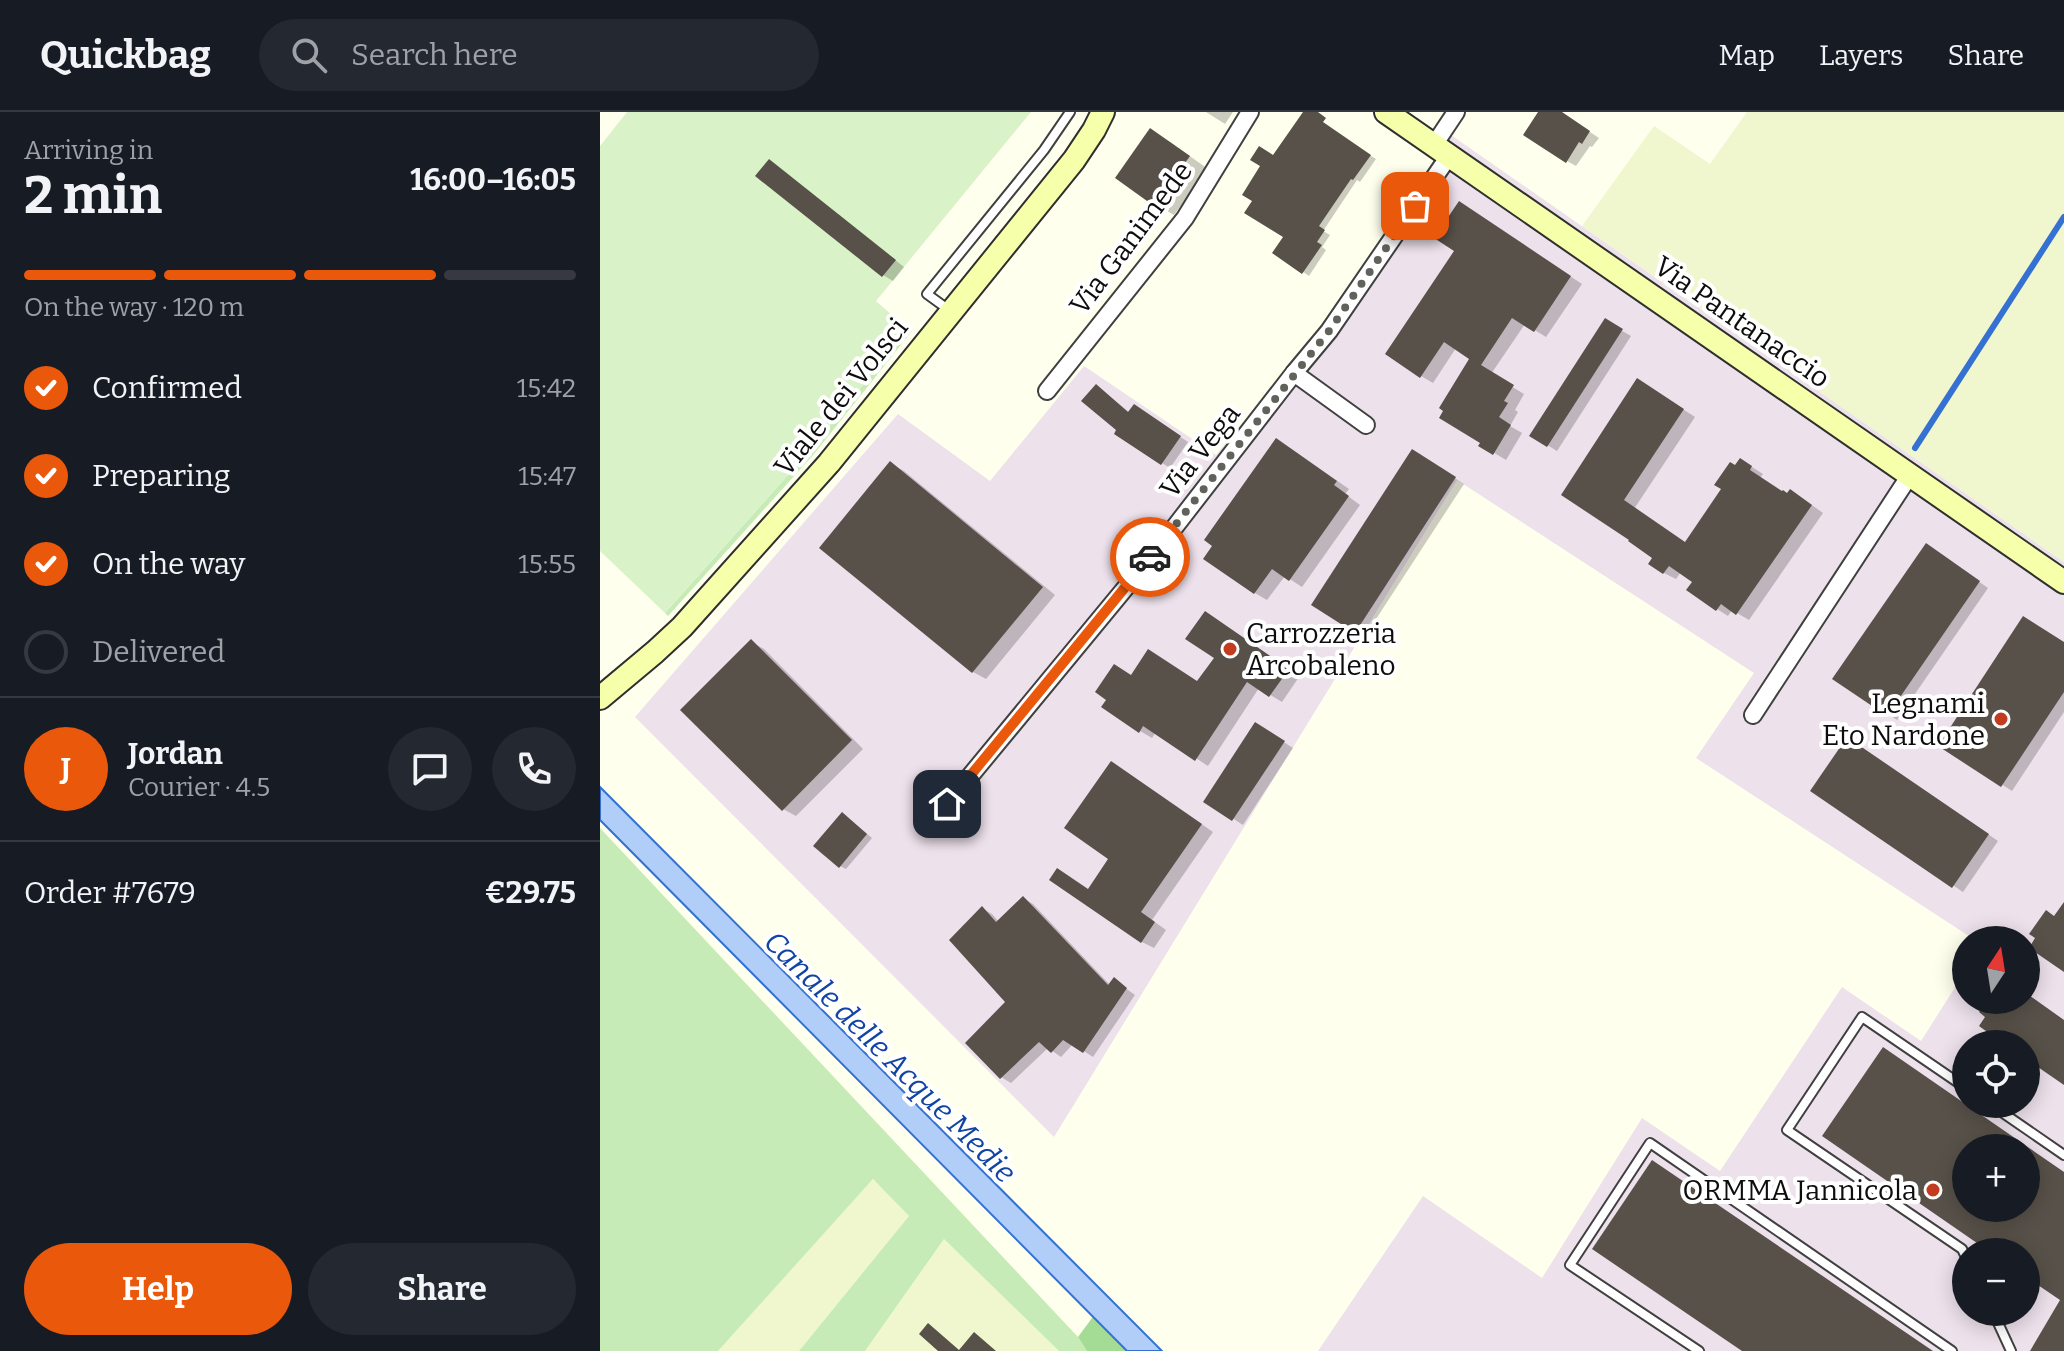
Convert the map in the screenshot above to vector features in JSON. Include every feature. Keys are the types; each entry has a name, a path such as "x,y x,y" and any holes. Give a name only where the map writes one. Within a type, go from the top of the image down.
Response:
{"street":[{"name":"Viale dei Volsci","path":"600,698 694,614 829,463 1074,160 1103,112"},
{"name":"Via Ganimede","path":"1047,391 1185,218 1250,112"},
{"name":"Via Pantanaccio","path":"1386,112 2064,582"},
{"name":"Via Vega","path":"947,804 1160,546 1329,331 1441,150 1456,112"},
{"path":"1294,373 1366,425"},
{"path":"1753,715 1910,475"}],"lane":[{"path":"950,311 927,294 1044,150 1070,112"},
{"path":"1952,1078 1862,1017 1787,1130 1952,1242"},
{"path":"2010,1118 2064,1155"},
{"path":"1699,1351 1570,1265 1650,1143 1952,1351"},
{"path":"1999,1326 2011,1351"}],"shaded area":[{"path":"1451,135 2064,562 2064,1351 1318,1351 1423,1196 1542,1278 1642,1118 1720,1171 1842,987 1921,1041 1952,992 1952,1014 2040,1014 2040,926 1954,926 1696,758 1754,673 1457,480 1054,1137 635,717 898,414 990,481 1084,366 1216,455 1322,326"}],"green space":[{"path":"627,112 1031,112 876,301 908,329 813,447 665,613 600,551 600,146"},
{"path":"1747,112 2064,112 2064,562 1582,226 1654,126 1710,164"},
{"path":"908,329 912,331 814,454 668,616 665,613 813,447"},
{"path":"600,828 1078,1337 1087,1351 1059,1351 944,1239 865,1351 799,1351 909,1216 873,1179 718,1351 600,1351"},
{"path":"873,1179 909,1216 799,1351 718,1351"},
{"path":"944,1239 1059,1351 865,1351"},
{"path":"1095,1314 1129,1351 1087,1351 1078,1337"}],"water":[{"path":"600,787 1162,1351 1127,1351 600,820"}],"building":[{"path":"1303,112 1318,112 1326,118 1323,122 1371,155 1319,226 1325,230 1317,242 1322,245 1302,274 1272,253 1283,237 1244,213 1252,201 1242,195 1260,166 1250,160 1259,146 1273,155"},
{"path":"1538,112 1562,112 1590,131 1566,163 1523,135"},
{"path":"1150,128 1190,156 1154,206 1115,178"},
{"path":"769,159 896,260 882,277 755,176"},
{"path":"1459,201 1571,276 1534,332 1512,318 1481,365 1514,385 1499,417 1511,425 1493,455 1478,446 1480,443 1439,418 1443,411 1439,408 1469,359 1444,342 1420,378 1385,354 1454,251 1434,238"},
{"path":"1605,318 1623,329 1547,447 1529,436"},
{"path":"1637,378 1684,409 1624,500 1685,542 1721,489 1714,485 1730,462 1735,465 1740,458 1752,466 1750,470 1782,491 1787,493 1790,489 1812,505 1736,615 1721,604 1716,611 1686,590 1692,582 1669,566 1663,574 1648,564 1652,558 1629,540 1561,495"},
{"path":"1096,384 1128,412 1134,404 1181,436 1161,465 1114,434 1116,430 1081,401"},
{"path":"1276,438 1337,481 1334,485 1349,496 1289,581 1272,569 1254,594 1203,559 1212,546 1204,540"},
{"path":"1412,449 1456,477 1355,633 1311,605"},
{"path":"890,461 1043,587 972,673 819,548"},
{"path":"1926,543 1980,581 1887,716 1832,679"},
{"path":"1205,611 1289,669 1269,697 1247,682 1195,761 1143,726 1139,733 1101,707 1106,700 1095,692 1114,664 1131,675 1148,649 1197,681 1214,658 1185,639"},
{"name":"Legnami Eto Nardone","path":"2023,616 2064,642 2064,692 2001,787 1938,746"},
{"path":"751,639 852,740 782,811 680,710"},
{"path":"1255,722 1285,741 1232,821 1203,802"},
{"path":"1847,737 1989,834 1952,888 1810,791"},
{"path":"1111,761 1202,824 1141,912 1155,922 1141,943 1049,880 1057,868 1088,889 1108,859 1064,828"},
{"path":"842,812 867,834 839,868 813,846"},
{"path":"1023,896 1108,985 1114,977 1127,988 1083,1053 1063,1040 1051,1053 1039,1042 1000,1079 965,1043 1005,1002 949,940 982,906 996,922"},
{"path":"2064,902 2064,972 2040,956 2040,926 2035,926 2046,910 2054,916"},
{"path":"2040,1003 2064,1020 2064,1085 2040,1069 2040,1030 1985,1030 1979,1026 1985,1017 1981,1014 2040,1014"},
{"name":"ORMMA Jannicola","path":"1883,1047 1952,1095 1952,1118 1986,1118 2009,1134 1952,1134 1952,1222 2040,1222 2040,1155 2064,1172 2064,1351 2030,1351 2060,1300 2040,1286 2040,1238 1970,1238 1822,1136"},
{"path":"1652,1160 1933,1351 1742,1351 1592,1249"},
{"path":"928,1323 959,1350 974,1332 996,1351 938,1351 919,1334"}],"waterway":[{"path":"1915,448 2064,217"}],"way so far":[{"path":"1150,557 1329,331 1415,206"}],"place":[{"name":"Carrozzeria Arcobaleno","path":"1230,649"},
{"name":"Legnami Eto Nardone","path":"2001,719"},
{"name":"ORMMA Jannicola","path":"1933,1190"}],"route":[{"path":"947,804 1150,557"}],"water label":[{"name":"Canale delle Acque Medie","path":"890,1057"}]}
